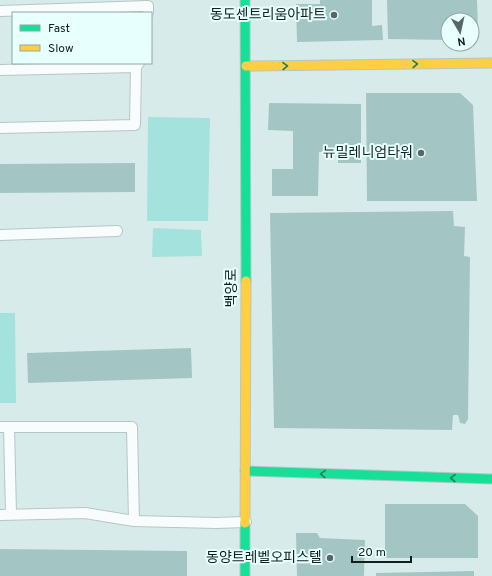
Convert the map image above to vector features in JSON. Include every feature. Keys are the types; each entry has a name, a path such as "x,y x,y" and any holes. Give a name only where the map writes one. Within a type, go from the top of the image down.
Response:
{"street":[{"name":"백양로","path":"245,0 245,576"},
{"path":"246,66 492,63"},
{"path":"245,471 492,479"}],"lane":[{"path":"0,11 148,6 148,12"},
{"path":"0,70 138,65 135,125 0,128"},
{"path":"0,235 117,231"},
{"path":"11,514 4,427 132,427 134,521"},
{"path":"0,515 85,513 134,521 216,523 246,522"}],"shaded area":[{"path":"148,117 210,118 208,221 147,221"},
{"path":"153,228 201,230 202,256 152,257"},
{"path":"0,313 15,313 16,403 0,403"}],"building":[{"name":"동도센트리움아파트","path":"320,0 372,0 372,26 382,25 383,40 297,42 296,4 320,4"},
{"path":"387,0 477,0 477,12 440,12 440,40 388,39"},
{"name":"뉴밀레니엄타워","path":"366,93 460,93 473,105 477,201 367,201"},
{"path":"269,103 361,104 361,163 338,163 338,152 319,152 318,196 272,196 272,169 293,169 293,131 268,130"},
{"path":"135,163 135,192 0,193 0,164"},
{"path":"453,211 454,226 465,227 464,256 470,257 468,419 465,424 460,423 458,415 453,415 452,430 274,428 270,213"},
{"path":"191,348 192,378 28,383 27,353"},
{"path":"385,504 465,504 478,516 478,558 385,558"},
{"name":"동양트레벨오피스텔","path":"296,533 317,533 320,538 365,540 364,576 297,576"},
{"path":"0,549 187,551 187,576 0,576"},
{"path":"474,571 474,576 376,576 376,573"}],"traffic: fast":[{"path":"245,0 246,281"},
{"path":"245,471 492,479"},
{"path":"245,523 245,576"}],"traffic: slow":[{"path":"246,66 492,63"},
{"path":"245,523 246,281"}],"place":[{"name":"동도센트리움아파트","path":"334,15"},
{"name":"뉴밀레니엄타워","path":"421,153"},
{"name":"동양트레벨오피스텔","path":"330,558"}]}
